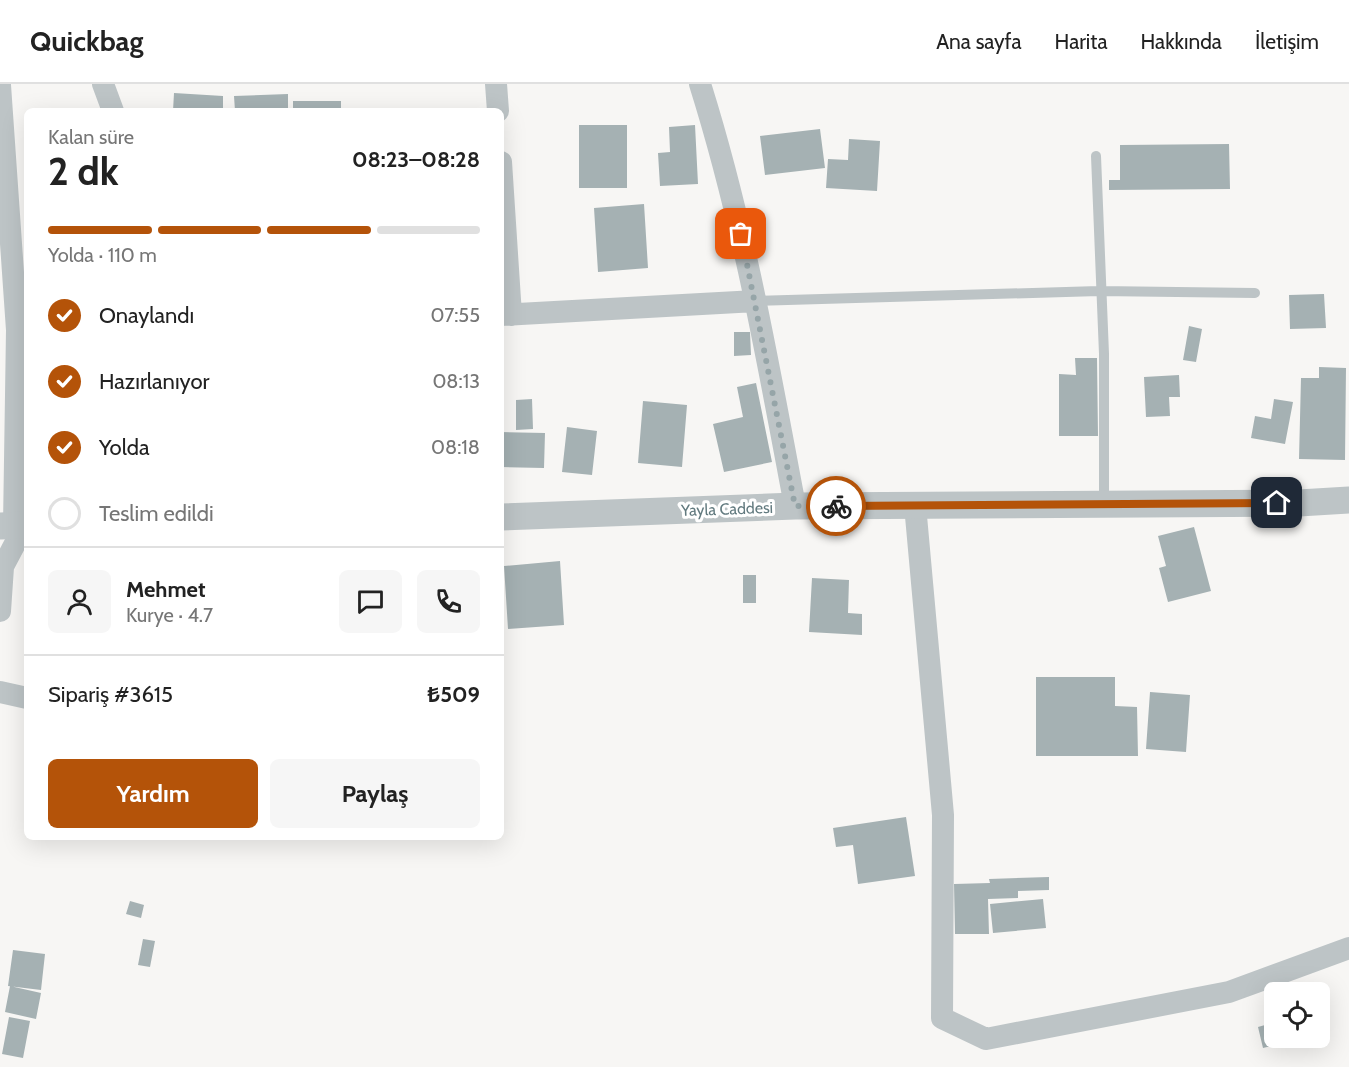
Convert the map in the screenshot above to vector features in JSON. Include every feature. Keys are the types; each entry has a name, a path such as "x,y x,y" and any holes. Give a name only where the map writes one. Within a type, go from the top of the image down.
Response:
{"street":[{"path":"104,84 112,108"},
{"path":"496,84 498,108"},
{"path":"700,84 731,189 756,301 795,506"},
{"path":"0,85 14,331 19,525 2,570 0,611"},
{"path":"504,254 506,315 756,301"},
{"name":"Yayla Caddesi","path":"504,517 795,506 1299,503 1349,500"},
{"path":"915,505 943,815 942,1018 986,1039 1228,992 1349,948"},
{"path":"0,692 24,697"}],"lane":[{"path":"1096,156 1099,291 1104,354 1104,504"},
{"path":"756,301 1099,291 1255,293"}],"building":[{"path":"174,93 223,96 223,108 173,108"},
{"path":"288,94 288,108 235,108 234,96"},
{"path":"293,101 341,101 341,108 293,108"},
{"path":"579,125 627,125 627,188 579,188"},
{"path":"695,125 698,184 660,186 658,153 670,152 669,127"},
{"path":"820,129 825,168 765,175 760,136"},
{"path":"849,139 880,141 877,191 826,188 828,159 848,160"},
{"path":"1229,144 1230,189 1109,190 1109,180 1120,180 1120,145"},
{"path":"644,204 648,268 598,272 594,208"},
{"path":"1324,294 1326,328 1290,329 1289,295"},
{"path":"1189,326 1202,329 1196,362 1183,360"},
{"path":"734,332 750,332 751,355 734,356"},
{"path":"1075,358 1097,358 1098,436 1059,436 1059,374 1076,375"},
{"path":"1319,367 1346,368 1345,460 1299,459 1301,378 1319,378"},
{"path":"1179,375 1180,397 1169,397 1170,416 1146,417 1144,377"},
{"path":"756,383 772,462 724,472 713,424 743,417 737,387"},
{"path":"532,399 533,429 516,430 516,400"},
{"path":"1274,399 1293,402 1285,444 1251,438 1255,416 1271,419"},
{"path":"643,401 687,405 682,467 638,463"},
{"path":"567,427 597,431 592,475 562,472"},
{"path":"504,432 545,433 544,468 504,467"},
{"path":"1194,527 1211,591 1168,602 1159,568 1166,566 1158,536"},
{"path":"560,561 564,625 508,629 504,566"},
{"path":"743,575 756,575 756,603 743,603"},
{"path":"812,578 849,580 848,613 862,614 862,635 809,632"},
{"path":"1036,677 1115,677 1115,706 1137,707 1138,756 1036,756"},
{"path":"1150,692 1190,695 1186,752 1146,749"},
{"path":"906,817 915,876 858,884 853,845 836,847 833,828"},
{"path":"1049,877 1049,890 1018,891 1018,898 988,899 989,934 955,934 954,884 990,883 989,879"},
{"path":"1043,899 1046,928 993,933 990,904"},
{"path":"130,901 144,905 141,918 126,914"},
{"path":"143,939 155,941 150,967 138,965"},
{"path":"13,950 45,954 41,990 8,986"},
{"path":"10,986 41,993 36,1019 5,1012"},
{"path":"9,1017 30,1021 23,1058 2,1054"},
{"path":"1264,1025 1264,1048 1263,1048 1258,1027"}],"way so far":[{"path":"741,234 795,506 836,506"}],"route":[{"path":"836,506 1277,503"}]}
